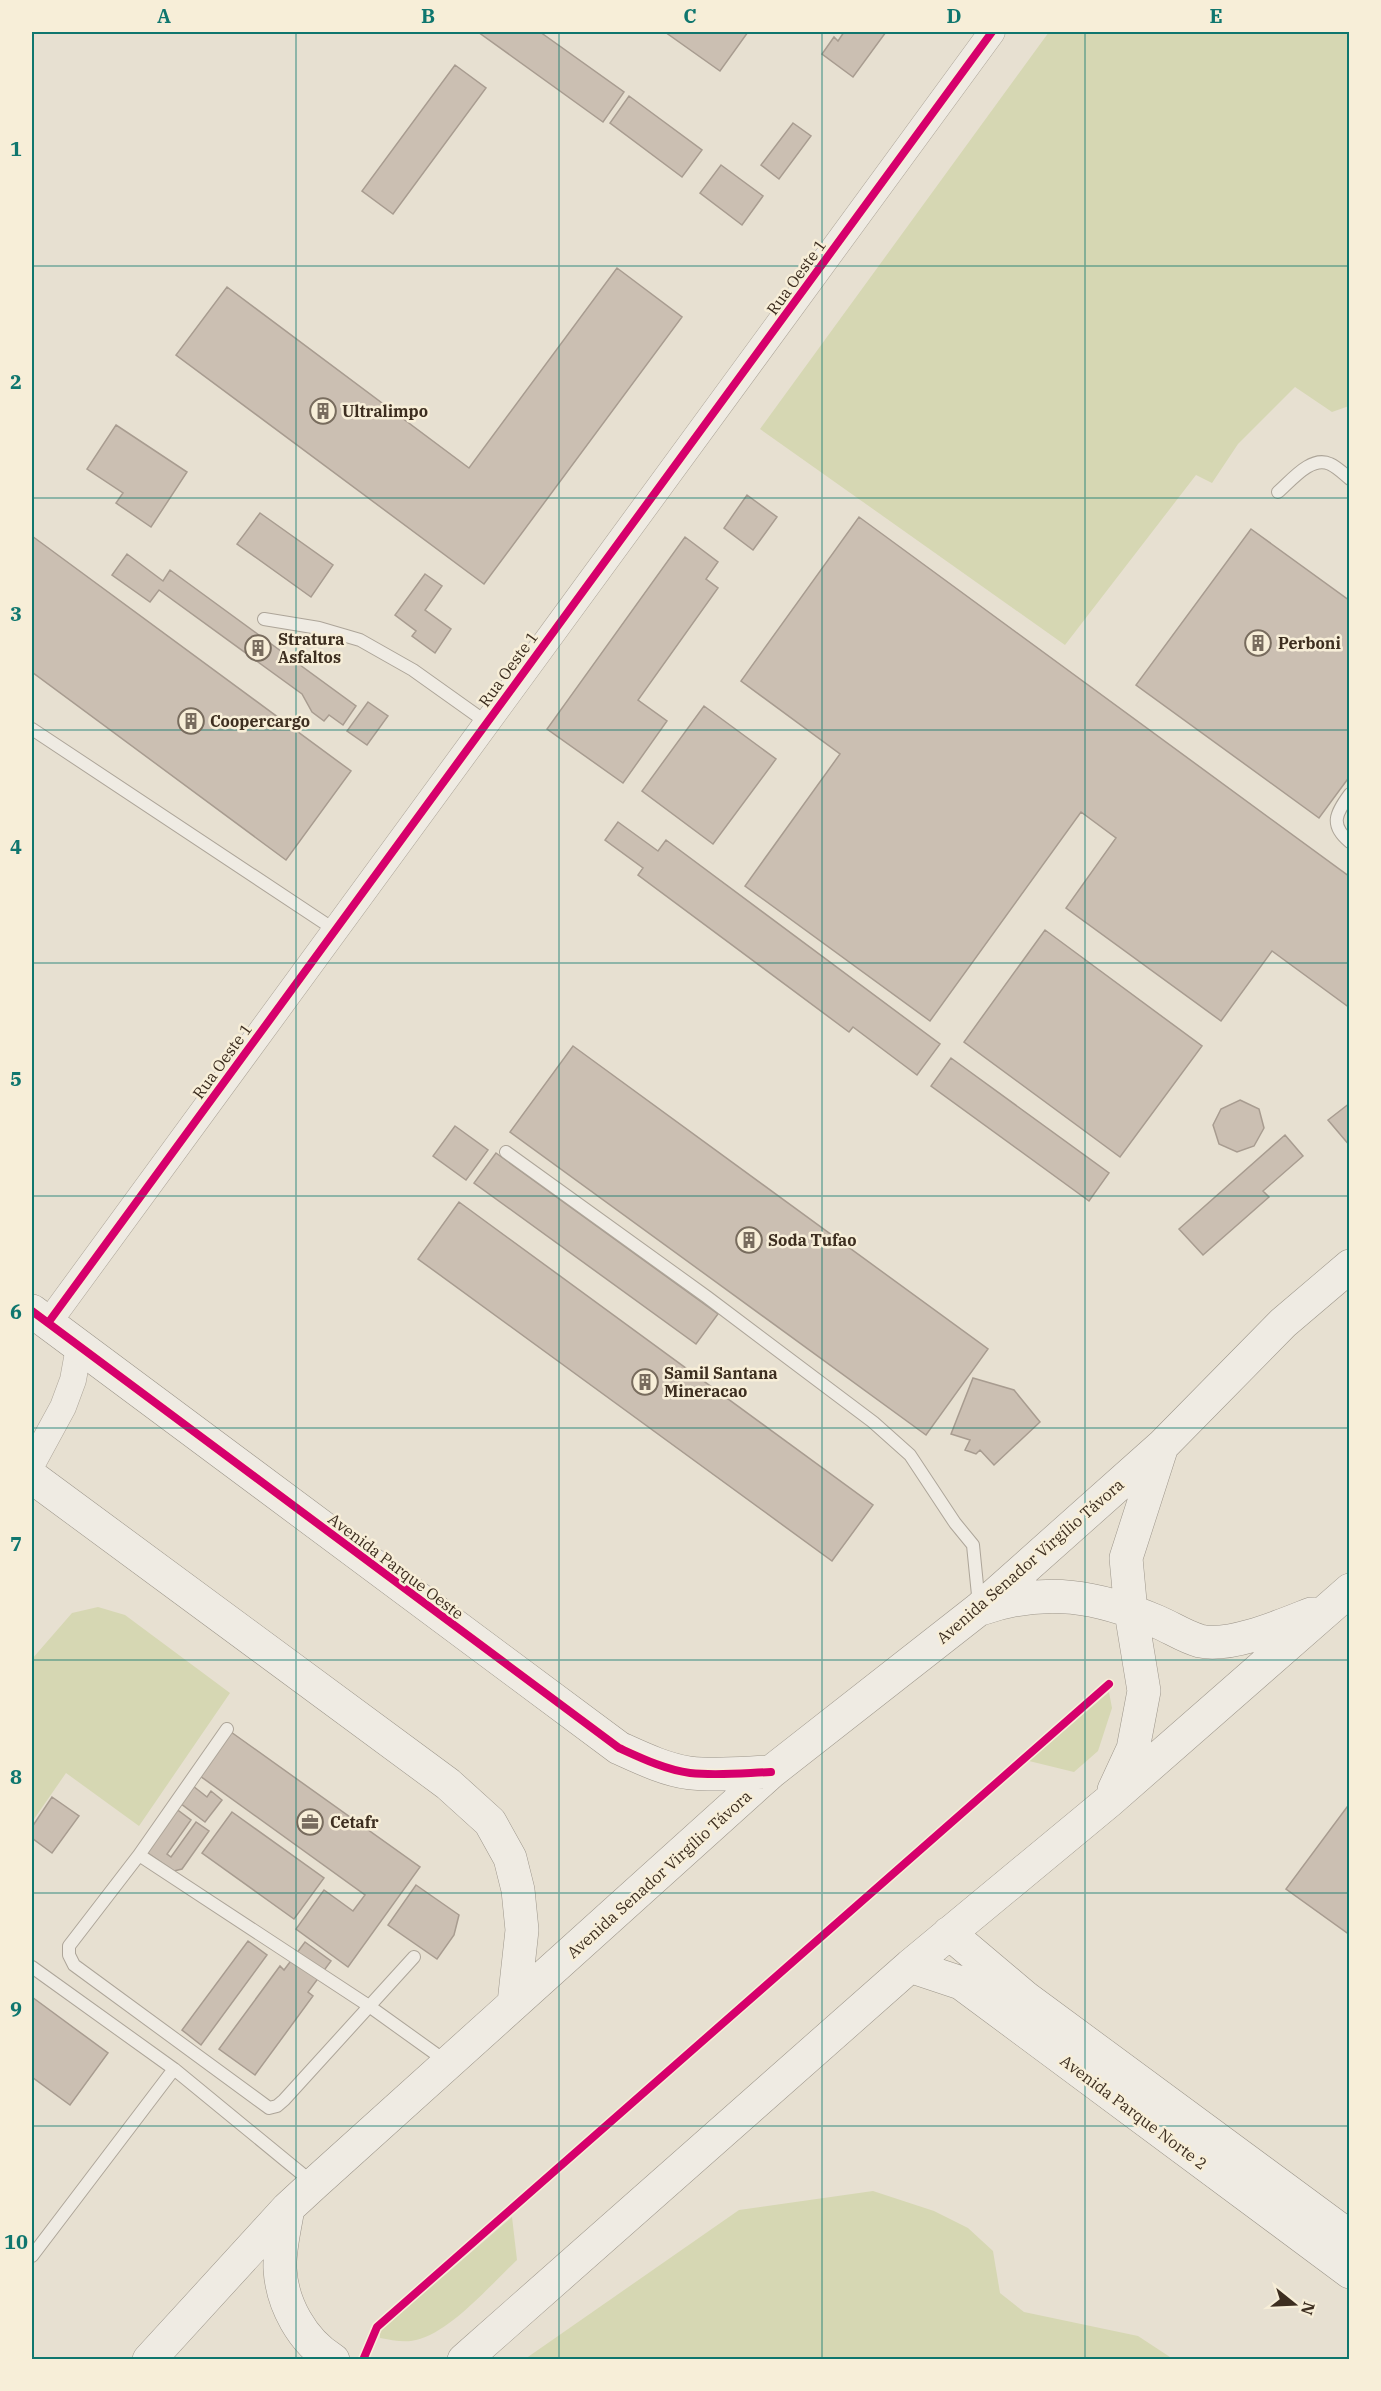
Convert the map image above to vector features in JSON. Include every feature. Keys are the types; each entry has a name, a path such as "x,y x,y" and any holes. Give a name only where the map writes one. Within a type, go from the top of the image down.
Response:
{"main road":[{"name":"Avenida Senador Virgílio Távora","path":"149,2360 288,2208 314,2184 771,1772 979,1609 1163,1445 1283,1323 1350,1266"},
{"name":"Avenida Parque Oeste","path":"40,1317 619,1748 651,1762 688,1773 718,1775 771,1772"},
{"path":"1108,1802 1133,1749 1144,1691 1131,1612 1126,1558 1163,1445"},
{"path":"32,1477 448,1784 490,1822 510,1858 518,1890 522,1930 514,2003"},
{"path":"979,1609 1006,1600 1056,1595 1096,1601 1131,1612 1201,1641 1217,1641 1253,1636 1341,1598"},
{"path":"464,2360 910,1966 1108,1802 1341,1598"},
{"name":"Avenida Parque Norte 2","path":"949,1933 1026,1998 1350,2237"},
{"name":"Avenida Parque Norte 2","path":"910,1966 961,1983 1350,2272"},
{"path":"288,2208 279,2267 284,2296 303,2334 333,2360"}],"street":[{"name":"Rua Oeste 1","path":"40,1317 335,930 992,32"},
{"path":"32,1464 63,1407 73,1380 79,1347"}],"lane":[{"path":"1278,492 1312,464 1320,462 1331,464 1350,479"},
{"path":"264,619 319,628 360,640 413,670 486,722"},
{"path":"32,729 335,930"},
{"path":"1350,794 1337,812 1336,825 1342,836 1350,842"},
{"path":"506,1152 873,1422 910,1455 973,1545 979,1609"},
{"path":"227,1729 138,1855 69,1946 69,1955 74,1965 269,2108 284,2100 414,1957"},
{"path":"138,1855 369,2006 448,2063"},
{"path":"32,1966 174,2069 314,2184"},
{"path":"32,2256 174,2069"}],"green space":[{"path":"1049,32 1350,32 1349,406 1332,412 1295,387 1238,444 1212,483 1196,475 1065,645 760,429"},
{"path":"98,1607 125,1615 230,1693 139,1826 66,1773 32,1822 32,1659 72,1613"},
{"path":"1109,1692 1112,1708 1098,1751 1074,1772 1029,1761"},
{"path":"873,2191 934,2211 968,2228 993,2251 1000,2293 1024,2312 1138,2336 1173,2359 525,2359 739,2210"},
{"path":"512,2217 517,2260 470,2306 443,2328 416,2340 380,2338 380,2331"}],"building":[{"path":"478,32 540,32 624,92 603,122"},
{"path":"665,32 748,32 720,71"},
{"path":"844,32 886,32 853,77 822,54 834,37 838,41"},
{"path":"455,65 486,88 393,214 362,191"},
{"path":"629,96 702,150 682,177 610,123"},
{"path":"793,123 811,136 779,179 761,165"},
{"path":"721,165 763,196 742,225 700,193"},
{"name":"Ultralimpo","path":"617,268 682,317 484,584 176,355 227,287 469,468"},
{"path":"116,425 187,472 151,527 116,503 123,493 87,469"},
{"path":"747,495 777,517 753,550 724,528"},
{"name":"Stratura Asfaltos","path":"260,513 333,565 311,597 237,544"},
{"path":"859,517 1350,877 1350,1008 1272,951 1221,1021 1066,908 1116,838 1081,812 930,1021 745,886 840,754 741,681"},
{"name":"Perboni","path":"1251,529 1350,601 1350,776 1319,818 1136,685"},
{"name":"Coopercargo","path":"32,536 351,771 286,860 32,672"},
{"path":"685,537 718,562 706,579 718,588 638,700 667,721 623,783 547,729"},
{"name":"Stratura Asfaltos","path":"127,554 163,581 170,570 356,706 343,725 329,715 324,721 312,712 302,694 159,590 150,602 112,575"},
{"path":"425,574 442,586 425,610 451,629 435,653 412,636 416,631 395,615"},
{"name":"Stratura Asfaltos","path":"368,702 388,716 367,745 347,731"},
{"path":"704,706 776,759 713,844 642,791"},
{"path":"618,822 658,851 666,840 940,1044 917,1075 853,1027 849,1032 638,875 643,868 605,840"},
{"path":"1045,930 1202,1046 1120,1157 964,1042"},
{"name":"Soda Tufao","path":"573,1046 988,1349 926,1435 510,1132"},
{"path":"951,1058 1109,1173 1089,1201 931,1086"},
{"path":"1240,1100 1259,1109 1264,1128 1254,1146 1237,1152 1219,1144 1213,1125 1221,1109"},
{"path":"1350,1103 1350,1146 1328,1120"},
{"path":"455,1126 488,1150 466,1180 433,1156"},
{"path":"1285,1135 1303,1156 1263,1191 1269,1197 1203,1255 1179,1229"},
{"path":"496,1153 718,1314 696,1344 474,1183"},
{"name":"Samil Santana Mineracao","path":"459,1202 873,1505 832,1561 418,1259"},
{"path":"973,1378 1014,1390 1040,1422 994,1465 980,1450 976,1454 965,1450 970,1440 951,1434"},
{"name":"Cetafr","path":"231,1732 420,1867 348,1967 296,1929 324,1890 353,1911 365,1895 200,1776"},
{"path":"193,1786 207,1797 211,1791 222,1800 205,1822 180,1803"},
{"path":"52,1797 79,1816 52,1853 32,1838 32,1827"},
{"path":"1350,1803 1350,1935 1286,1889"},
{"path":"175,1808 191,1820 167,1854 171,1857 196,1822 209,1831 182,1869 174,1871 145,1851"},
{"name":"Cetafr","path":"232,1812 324,1878 294,1919 202,1853"},
{"path":"416,1885 459,1915 454,1935 437,1959 388,1925"},
{"path":"248,1941 267,1955 201,2045 182,2030"},
{"path":"305,1942 331,1961 308,1992 313,1996 255,2075 219,2049 280,1966 284,1970"},
{"path":"32,1997 108,2053 70,2105 32,2077"}],"cycle path":[{"path":"48,1323 992,32"},
{"path":"32,1311 619,1748 645,1760 690,1773 771,1772"},
{"path":"363,2360 377,2327 1109,1684"}],"place":[{"name":"Ultralimpo","path":"323,411"},
{"name":"Perboni","path":"1258,643"},
{"name":"Stratura Asfaltos","path":"258,648"},
{"name":"Coopercargo","path":"191,721"},
{"name":"Soda Tufao","path":"749,1240"},
{"name":"Samil Santana Mineracao","path":"645,1382"},
{"name":"Cetafr","path":"310,1822"}]}
